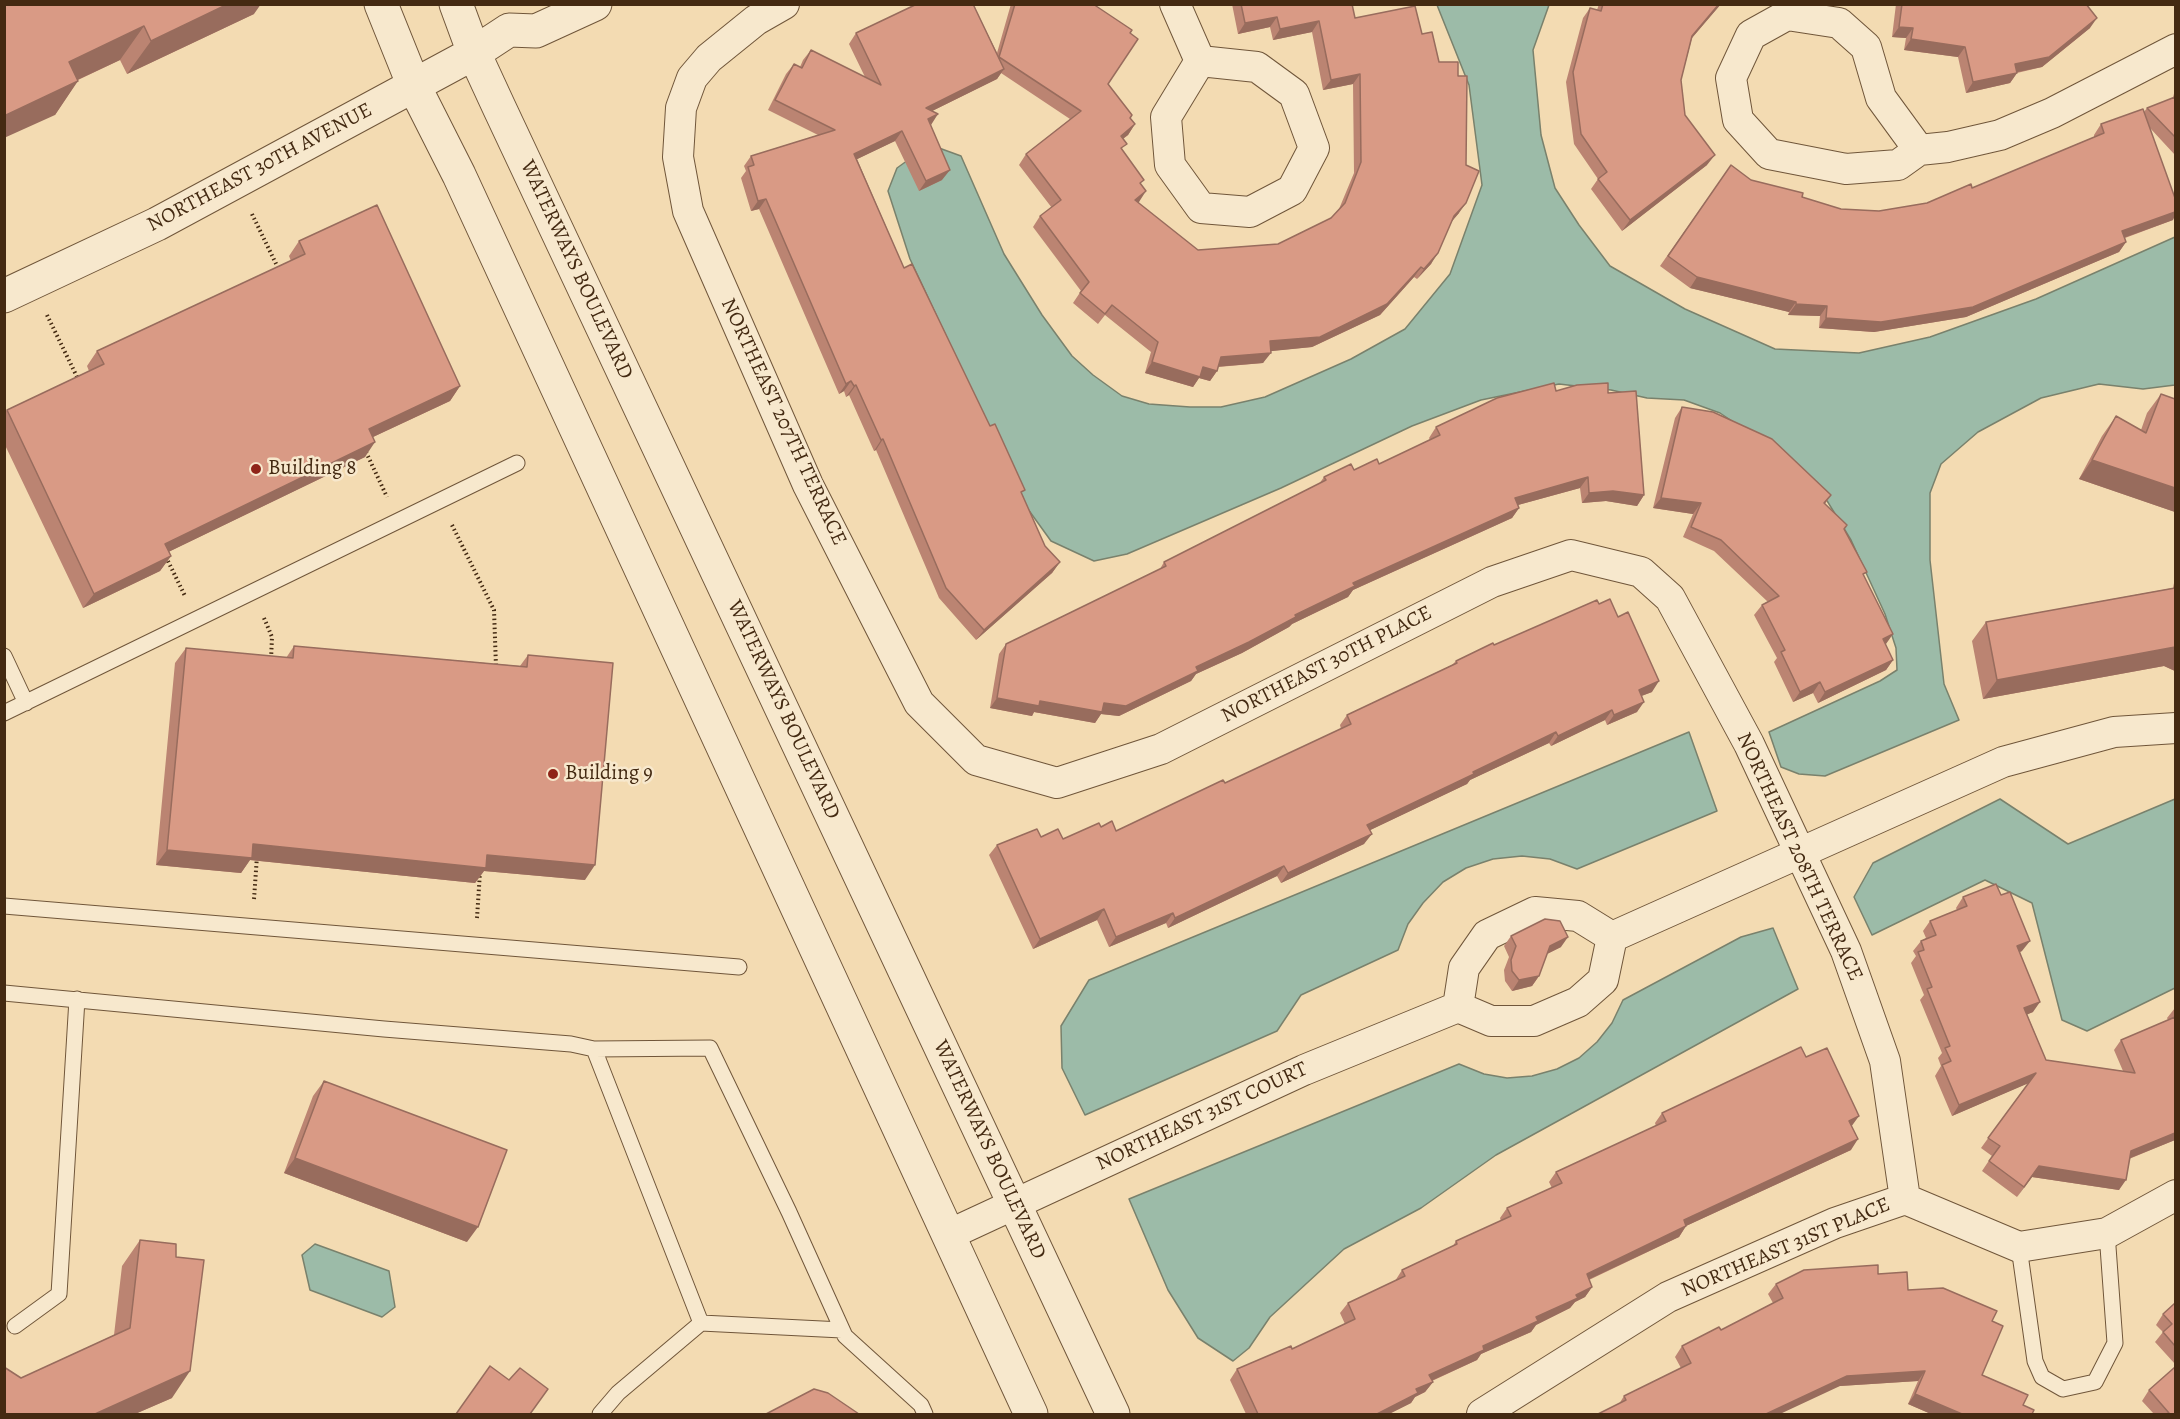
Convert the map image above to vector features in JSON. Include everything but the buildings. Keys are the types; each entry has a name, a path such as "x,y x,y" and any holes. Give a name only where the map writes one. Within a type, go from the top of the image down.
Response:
{"street":[{"path":"381,4 414,86 469,196 1031,1414"},
{"name":"WATERWAYS BOULEVARD","path":"456,4 474,53 1113,1414"},
{"name":"NORTHEAST 30TH AVENUE","path":"4,296 157,224 414,86 474,53 513,17 537,31 595,4"},
{"name":"NORTHEAST 207TH TERRACE","path":"784,4 756,20 709,58 692,78 681,108 678,157 688,212 808,485 919,703 976,760"},
{"path":"1175,4 1200,61"},
{"path":"1919,150 1881,98 1866,47 1839,23 1788,15 1751,35 1731,78 1738,120 1769,154 1846,169 1898,165 1919,150 1948,147 2000,135 2052,113 2175,49"},
{"path":"1200,61 1257,68 1294,94 1314,148 1292,190 1250,212 1201,208 1170,165 1166,117 1200,61"},
{"name":"NORTHEAST 30TH PLACE","path":"976,760 1057,783 1161,749 1492,582 1571,555 1641,572 1670,598"},
{"name":"NORTHEAST 208TH TERRACE","path":"1670,598 1749,744 1846,951 1885,1061 1905,1199"},
{"path":"1612,937 2003,762 2114,732 2175,728"},
{"path":"1535,912 1578,916 1612,937 1603,980 1578,1002 1534,1021 1491,1021 1458,1006 1464,968 1487,935 1535,912"},
{"name":"NORTHEAST 31ST COURT","path":"948,1234 1304,1070 1458,1006"},
{"path":"2019,1247 2107,1233 2175,1195"},
{"name":"NORTHEAST 31ST PLACE","path":"1482,1414 1668,1297 1835,1223 1905,1199 2019,1247"}],"lane":[{"path":"4,713 517,463"},
{"path":"4,656 26,703"},
{"path":"4,906 739,967"},
{"path":"4,993 571,1044 594,1048 710,1048 789,1212 845,1336 921,1404 925,1414"},
{"path":"15,1326 59,1294 77,999"},
{"path":"594,1048 701,1323"},
{"path":"2019,1247 2034,1361 2042,1377 2063,1389 2095,1382 2115,1343 2107,1233"},
{"path":"600,1414 618,1393 701,1323 842,1330"}],"path":[{"path":"250,211 281,275"},
{"path":"45,312 82,386"},
{"path":"363,446 398,521"},
{"path":"440,501 494,610 496,670"},
{"path":"165,556 197,620"},
{"path":"253,592 272,637 270,671"},
{"path":"252,927 257,845"},
{"path":"475,945 481,861"}],"shaded area":[{"path":"1437,5 1549,5 1533,50 1541,135 1555,188 1579,225 1610,266 1685,309 1775,349 1859,353 1930,337 2036,299 2175,237 2175,385 2143,389 2099,384 2041,398 1978,432 1941,464 1930,493 1930,560 1944,684 1959,720 1825,776 1799,774 1781,767 1769,732 1880,681 1897,670 1896,648 1885,614 1851,540 1818,486 1766,444 1720,413 1684,400 1647,398 1611,390 1559,384 1481,400 1412,426 1281,488 1127,554 1094,561 1051,541 1025,505 910,259 888,191 897,168 915,155 939,148 961,156 1004,254 1042,315 1072,356 1122,396 1149,404 1190,407 1221,407 1265,397 1351,359 1405,329 1450,274 1482,185 1469,85"},
{"path":"1689,732 1717,811 1577,869 1550,859 1522,856 1493,859 1466,868 1443,882 1423,903 1408,924 1398,950 1301,995 1277,1031 1085,1115 1062,1068 1061,1026 1089,980"},
{"path":"2000,799 2068,844 2175,799 2175,988 2087,1031 2062,1020 2032,903 1985,880 1872,935 1854,897 1873,863"},
{"path":"1773,928 1798,989 1496,1155 1421,1208 1344,1249 1270,1317 1249,1348 1233,1361 1198,1338 1168,1290 1129,1199 1459,1064 1484,1074 1507,1078 1532,1076 1557,1069 1579,1058 1597,1042 1612,1023 1623,1000 1741,937"},
{"path":"315,1244 389,1271 395,1307 382,1317 310,1290 302,1255"}],"place":[{"name":"Building 8","path":"256,469"},
{"name":"Building 9","path":"553,774"}]}
